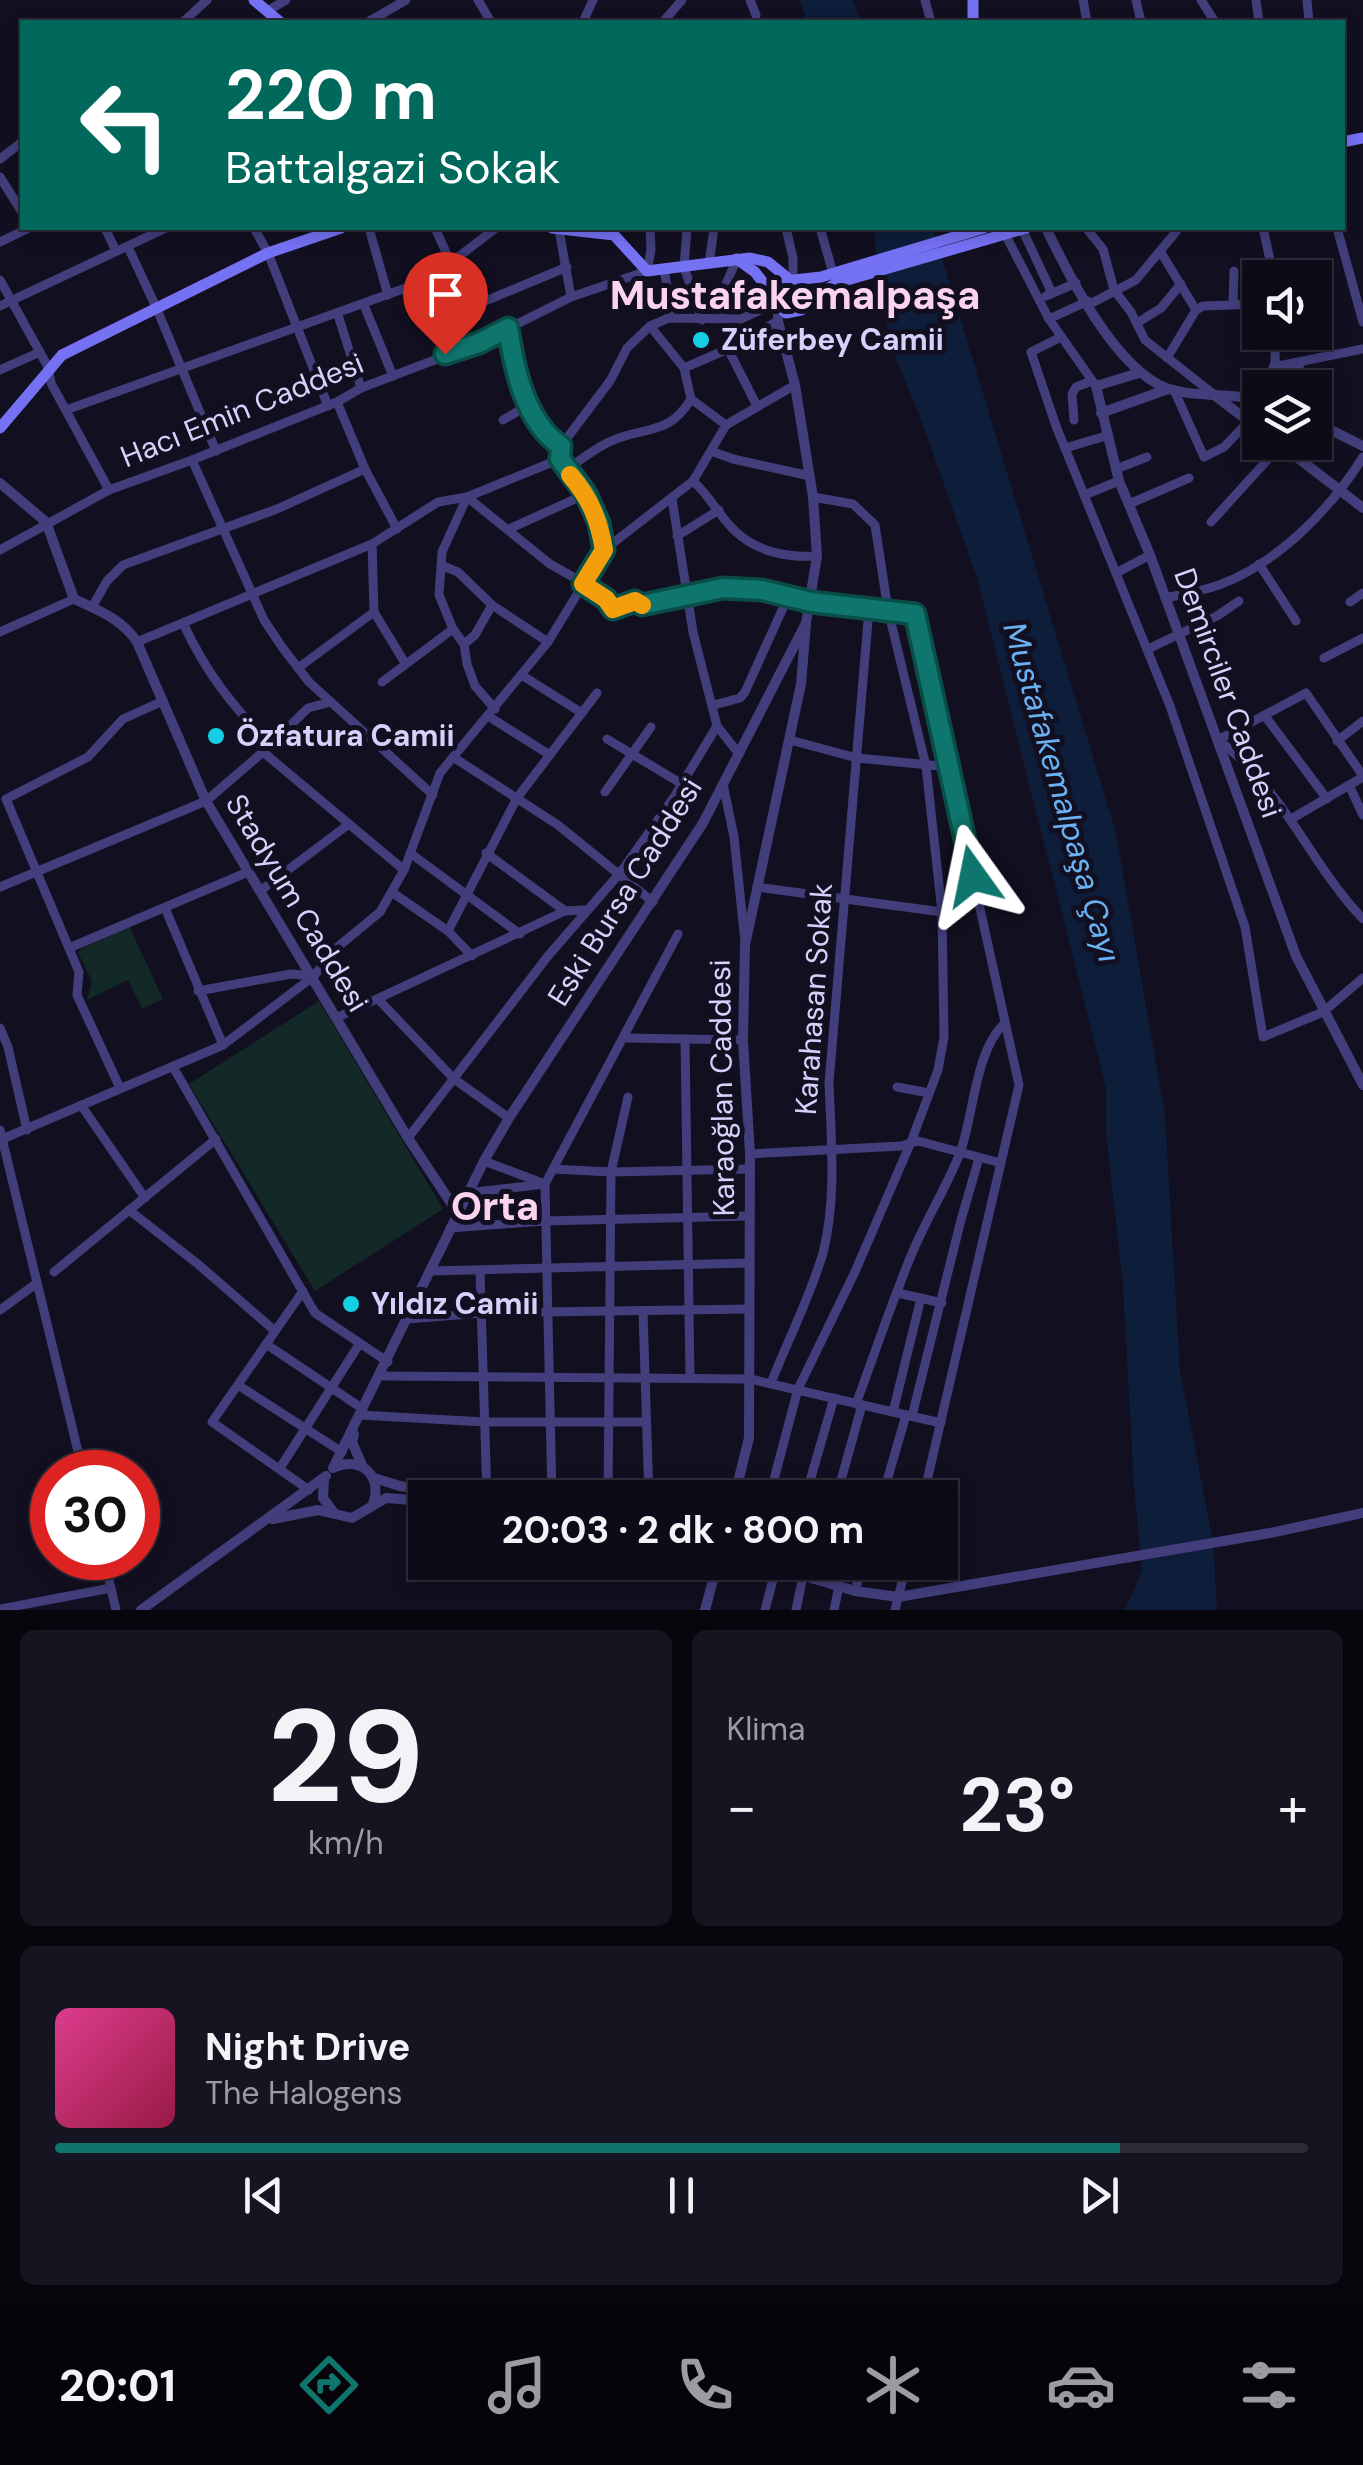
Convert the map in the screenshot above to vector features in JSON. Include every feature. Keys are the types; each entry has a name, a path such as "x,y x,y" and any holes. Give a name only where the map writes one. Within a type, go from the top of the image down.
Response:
{"main road":[{"path":"254,0 278,20"},
{"path":"0,428 62,355 268,253 331,230"},
{"path":"584,230 614,231 647,271"},
{"path":"776,302 780,284 793,280 835,278 983,232 1006,234 1018,230"},
{"path":"736,259 768,262 807,291 805,306"},
{"path":"736,259 755,272 776,302 792,314 835,278"},
{"name":"Hacı Emin Caddesi","path":"647,271 736,259"}],"street":[{"path":"190,20 207,0"},
{"path":"268,10 286,0"},
{"path":"371,20 406,0"},
{"path":"665,20 682,0"},
{"path":"750,0 756,15"},
{"path":"0,177 20,209"},
{"path":"0,242 25,230"},
{"path":"106,230 116,252"},
{"path":"0,306 162,230"},
{"path":"255,230 332,404 397,529"},
{"path":"370,230 388,295"},
{"path":"436,230 471,307 567,267"},
{"path":"66,410 428,280 493,230"},
{"path":"555,230 567,267 570,298"},
{"path":"647,271 650,230"},
{"path":"687,230 684,266 702,320"},
{"path":"710,264 714,230"},
{"path":"786,230 793,280"},
{"path":"821,230 835,278"},
{"path":"1025,230 1052,293"},
{"path":"1047,230 1125,360 1139,373 1171,389 1242,397"},
{"path":"1088,230 1103,248 1114,290 1146,340 1242,417"},
{"path":"1050,319 1136,280 1178,230"},
{"path":"1263,230 1270,260"},
{"path":"1338,230 1363,322"},
{"name":"Demirciler Caddesi","path":"1006,234 1050,319 1094,383 1117,475 1150,555 1296,956 1363,1085"},
{"path":"128,247 216,451"},
{"path":"1160,250 1196,310"},
{"path":"723,320 722,292 736,259"},
{"path":"664,269 670,304 668,318"},
{"name":"Hacı Emin Caddesi","path":"0,550 109,490 332,404 361,388 479,343 570,298 647,271"},
{"path":"1234,271 1234,303"},
{"path":"0,280 109,490"},
{"path":"1039,299 1076,283"},
{"path":"1137,324 1161,308 1181,284"},
{"path":"604,550 599,523 586,494 560,459 561,446 610,380 627,348 650,326 668,318 741,320 776,302"},
{"name":"Eski Bursa Caddesi","path":"141,1610 330,1472 388,1362 484,1161 703,823 806,623 817,556 813,498 795,385 776,302"},
{"path":"1167,358 1196,310 1212,304 1242,303"},
{"path":"364,305 393,376"},
{"path":"338,315 361,388"},
{"path":"684,368 778,322"},
{"path":"650,326 684,368 691,398 726,424"},
{"path":"508,328 516,375 544,430 561,446"},
{"path":"1061,337 1031,352 1065,448 1170,706 1245,927 1263,1037 1324,1012 1363,978"},
{"path":"728,349 757,406"},
{"path":"1275,350 1274,367 1363,349"},
{"path":"0,370 40,352"},
{"path":"1296,370 1300,363"},
{"path":"1074,420 1072,394 1076,387 1139,373"},
{"path":"78,1450 1,1136 27,1130 223,1045 314,976 334,950 380,912 394,894 440,774 548,642 604,550 693,482 726,424 795,385"},
{"path":"35,387 58,398"},
{"path":"1102,413 1171,389"},
{"path":"1171,389 1204,457 1224,447 1242,428"},
{"path":"566,470 610,441 663,428 682,415 691,398"},
{"path":"502,420 530,404"},
{"path":"1332,430 1363,446"},
{"path":"1065,448 1106,436"},
{"path":"712,451 734,460 810,476"},
{"path":"1084,495 1148,457"},
{"path":"1165,598 1218,585 1259,564 1295,537 1342,490 1363,457"},
{"path":"137,642 372,544 438,502 466,498 560,459"},
{"path":"192,460 264,620 298,668 433,795"},
{"path":"1212,522 1265,460"},
{"path":"1301,460 1363,508"},
{"path":"92,607 107,581 123,565 277,509 365,469"},
{"path":"1129,504 1189,478"},
{"path":"693,482 736,533 761,548 790,558 817,556"},
{"path":"0,483 46,522 74,600 0,632"},
{"path":"510,529 586,494"},
{"path":"466,498 550,564 606,599 613,609 635,601 642,605 723,588 762,590 811,602 915,614 1019,1084 928,1480"},
{"path":"466,498 442,552 440,595 464,644 466,664 492,712 550,755"},
{"path":"774,1480 798,1389 911,1142 938,1070 944,1036 942,912 926,766 888,610 875,525 854,504 813,498"},
{"path":"672,500 692,632 717,726 739,754"},
{"path":"678,536 719,510"},
{"path":"372,544 374,612 404,663"},
{"path":"1118,572 1150,555"},
{"path":"1259,564 1296,621"},
{"path":"444,566 458,572 492,605 548,642"},
{"path":"1350,602 1363,593"},
{"path":"714,706 740,698 745,692 788,597"},
{"name":"Stadyum Caddesi","path":"74,600 128,629 137,642 206,800 408,1138 457,1212"},
{"path":"1148,650 1240,601"},
{"path":"464,644 475,635 492,605"},
{"name":"Karahasan Sokak","path":"771,1382 813,1283 830,1218 829,1083 869,608"},
{"path":"298,668 374,612"},
{"path":"182,623 218,688 266,749 404,870"},
{"name":"Karaoğlan Caddesi","path":"750,1379 750,1154 743,1040 746,944 790,740 807,645 806,623"},
{"path":"382,682 453,628"},
{"path":"1324,658 1363,638"},
{"path":"523,676 582,712"},
{"path":"308,708 309,682"},
{"path":"448,930 517,798 597,692"},
{"path":"1291,818 1363,776 1306,693 1218,740 1235,752 1291,818 1363,919"},
{"path":"120,1088 77,996 79,972 6,799 88,757 124,718 162,701"},
{"path":"0,887 206,800 308,708 332,702"},
{"path":"1265,716 1327,798"},
{"path":"1338,742 1363,721"},
{"path":"408,1138 585,910 620,873 717,726"},
{"path":"605,792 651,727"},
{"path":"607,739 682,784"},
{"path":"790,740 857,758 950,767"},
{"path":"453,757 517,798 653,902"},
{"path":"723,784 734,838 746,944"},
{"path":"1350,785 1363,815"},
{"path":"260,891 350,824"},
{"path":"410,853 520,934"},
{"path":"486,853 565,911"},
{"path":"69,948 248,872"},
{"path":"757,887 942,912"},
{"path":"394,894 448,930 472,956"},
{"path":"165,908 223,1045"},
{"path":"336,1018 565,911 585,910"},
{"path":"552,1480 545,1184 678,934"},
{"path":"198,992 291,974 314,976"},
{"path":"378,999 454,1080 509,1118"},
{"path":"840,1480 859,1404 913,1251 960,1153 985,1050 991,1036 1005,1023"},
{"path":"0,1028 27,1130"},
{"path":"625,1038 743,1040"},
{"path":"685,1040 690,1378"},
{"path":"173,1067 315,1312 388,1362"},
{"path":"897,1087 930,1093"},
{"path":"608,1480 611,1172 628,1097"},
{"path":"81,1106 144,1198"},
{"path":"54,1272 216,1139"},
{"path":"750,1154 918,1141 1001,1163"},
{"path":"888,1480 942,1302 980,1158"},
{"path":"484,1161 545,1184"},
{"path":"553,1169 688,1172 750,1168"},
{"path":"467,1192 545,1184"},
{"path":"129,1210 275,1331"},
{"path":"450,1228 545,1221 749,1216"},
{"path":"431,1271 749,1262"},
{"path":"480,1271 486,1480"},
{"path":"0,1310 37,1283"},
{"path":"303,1291 212,1422 309,1490"},
{"path":"898,1293 942,1302"},
{"path":"894,1412 921,1298"},
{"path":"408,1319 482,1313 749,1309"},
{"path":"643,1312 648,1480"},
{"path":"280,1468 360,1343"},
{"path":"266,1344 331,1388 359,1416 484,1422 646,1422"},
{"path":"381,1376 750,1379 942,1423"},
{"path":"738,1480 749,1438 750,1379"},
{"path":"238,1385 342,1452"},
{"path":"810,1480 834,1398"},
{"path":"359,1416 352,1442 362,1466 374,1478 408,1487"},
{"path":"334,1513 323,1498 330,1472 344,1463 362,1466"},
{"path":"370,1508 376,1495 374,1478"},
{"path":"267,1521 318,1510 352,1518 392,1497 408,1499"},
{"path":"818,1580 855,1591 898,1597 1363,1513"},
{"path":"109,1580 116,1610"},
{"path":"704,1610 713,1580"},
{"path":"765,1610 777,1580"},
{"path":"796,1610 807,1580"},
{"path":"855,1591 858,1580"},
{"path":"895,1610 902,1580"},
{"path":"834,1610 839,1586"},
{"path":"0,1609 111,1588"}],"green space":[{"path":"129,926 163,999 142,1009 128,980 87,1000 92,981 78,953"},
{"path":"319,1001 443,1209 315,1291 189,1084"}],"water":[{"path":"800,0 852,0 860,20 806,20"},
{"name":"Mustafakemalpaşa Çayı","path":"873,230 934,230 1116,833 1165,1115 1180,1371 1213,1541 1217,1610 1125,1610 1142,1570 1123,1285 1106,1135 1106,1088 977,578 919,414 890,345"}],"slow traffic":[{"path":"570,475 586,494 599,523 604,550 583,584 606,599 613,609 635,601 642,605"}],"place":[{"name":"Züferbey Camii","path":"701,340"},
{"name":"Özfatura Camii","path":"216,736"},
{"name":"Yıldız Camii","path":"351,1304"}],"district":[{"name":"Mustafakemalpaşa","path":"795,295"},
{"name":"Orta","path":"495,1206"}],"route":[{"path":"445,354 508,328 516,375 544,430 561,446 560,459 586,494 599,523 604,550 583,584 606,599 613,609 635,601 642,605 723,588 762,590 811,602 915,614 973,876"}]}
